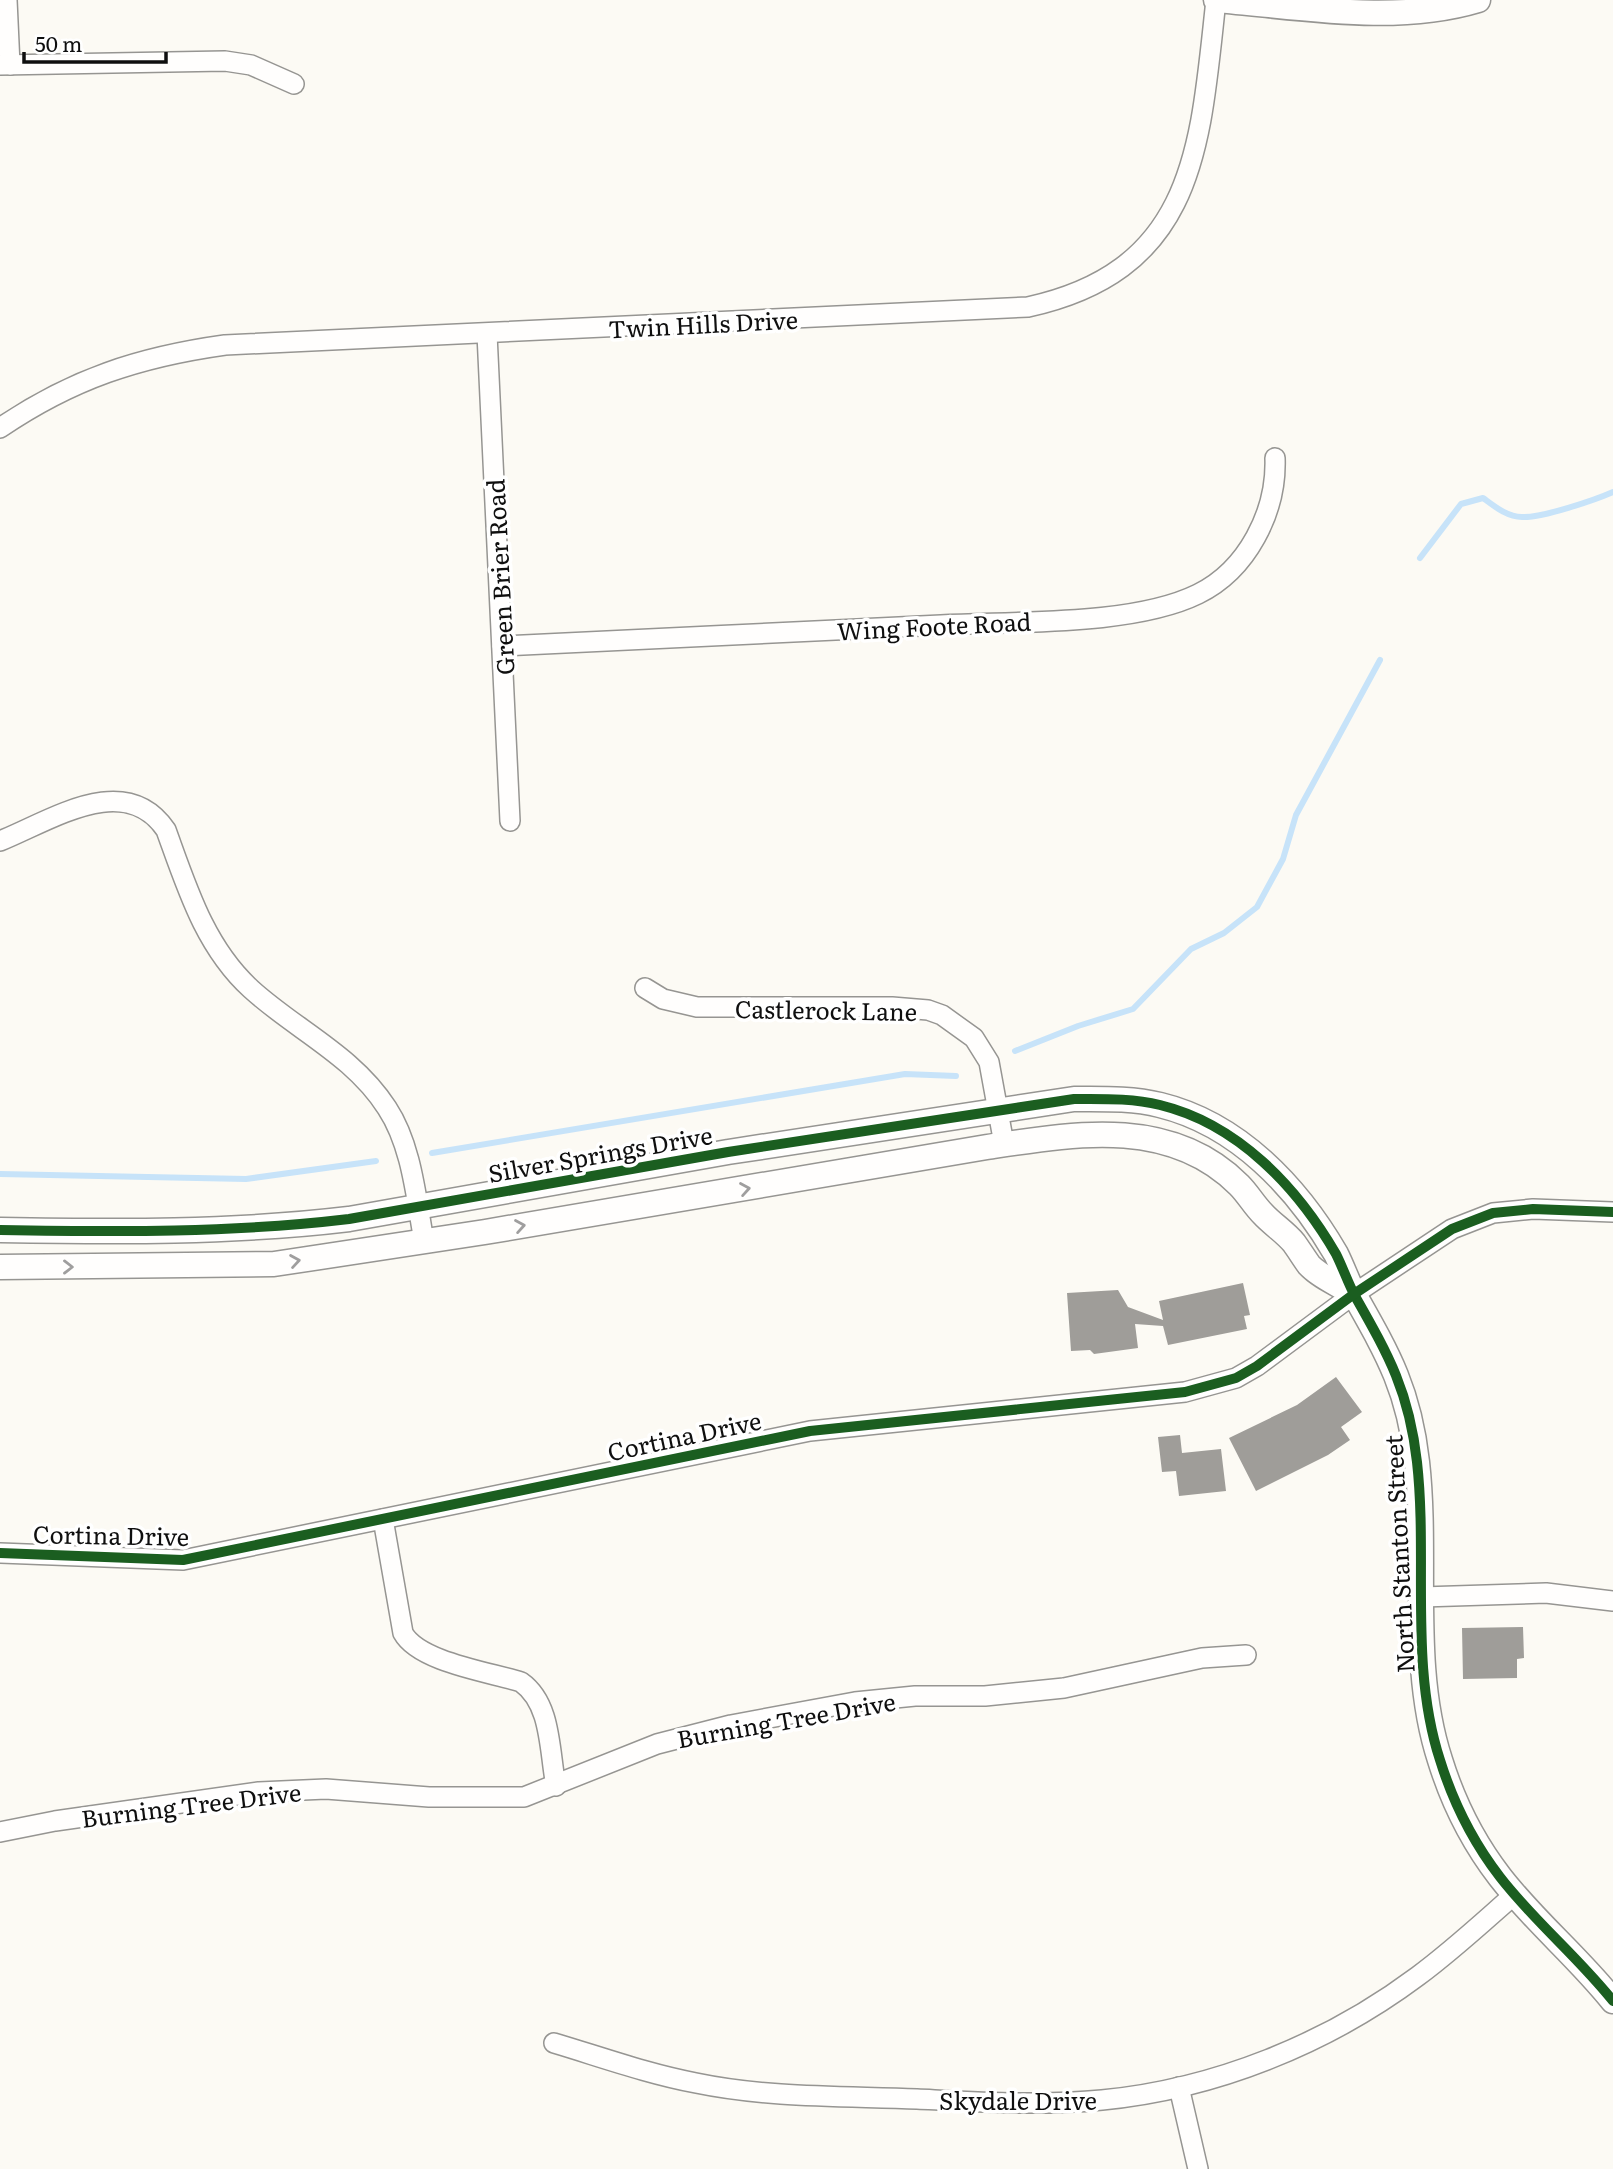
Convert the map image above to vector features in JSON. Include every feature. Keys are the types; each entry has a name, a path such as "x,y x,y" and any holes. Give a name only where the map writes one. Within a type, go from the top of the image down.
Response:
{"street":[{"path":"7,0 5,65 225,61 251,65 294,84"},
{"path":"1216,0 1400,13 1456,7 1478,0"},
{"name":"Twin Hills Drive","path":"0,428 77,383 166,353 225,345 1028,307 1087,290 1130,262 1153,239 1182,193 1200,123 1216,0"},
{"name":"Green Brier Road","path":"487,334 510,821"},
{"name":"Wing Foote Road","path":"502,646 1024,621 1149,611 1200,593 1233,567 1263,523 1272,500 1275,458"},
{"path":"0,841 99,802 126,800 157,817 166,830 202,924 230,968 268,1004 346,1060 389,1110 408,1159 424,1241"},
{"name":"Castlerock Lane","path":"645,988 663,999 697,1007 892,1007 928,1010 954,1022 981,1047 989,1062 1004,1144"},
{"name":"Silver Springs Drive","path":"0,1230 155,1232 239,1229 349,1219 728,1152 1074,1099 1132,1099 1161,1105 1202,1121"},
{"name":"North Stanton Street","path":"1202,1121 1243,1143 1284,1184 1336,1256 1354,1294 1383,1342 1402,1383 1412,1423 1418,1466 1425,1682 1438,1756 1465,1823 1514,1894 1613,2001"},
{"path":"0,1267 274,1264 1004,1144 1068,1135 1116,1133 1151,1138 1193,1152 1239,1185 1292,1241 1311,1266 1354,1294"},
{"name":"Cortina Drive","path":"0,1553 183,1560 810,1431 1185,1392 1226,1381 1257,1366 1354,1294 1452,1229 1493,1213 1533,1209 1613,1212"},
{"path":"383,1520 403,1633 409,1643 430,1655 522,1682 533,1690 543,1710 556,1786"},
{"path":"1422,1597 1546,1593 1613,1601"},
{"name":"Burning Tree Drive","path":"0,1832 55,1821 259,1793 326,1789 508,1799 556,1786 666,1740 744,1723 867,1701 915,1696 985,1696 1064,1688 1202,1658 1246,1655"},
{"name":"Skydale Drive","path":"554,2043 698,2084 810,2095 1034,2104 1102,2100 1179,2087 1267,2059 1360,2014 1417,1977 1514,1894"},
{"path":"1179,2087 1198,2169"}],"building":[{"path":"1243,1283 1250,1315 1244,1316 1247,1329 1168,1345 1163,1326 1135,1324 1138,1348 1094,1354 1090,1350 1071,1351 1067,1293 1118,1290 1128,1307 1163,1320 1159,1301"},
{"path":"1336,1377 1362,1412 1341,1427 1350,1440 1328,1455 1256,1491 1229,1438 1297,1405"},
{"path":"1180,1435 1182,1453 1221,1449 1226,1491 1179,1496 1176,1471 1162,1472 1158,1437"},
{"path":"1523,1627 1524,1658 1517,1659 1517,1678 1463,1679 1462,1628"}],"waterway":[{"path":"1420,558 1461,504 1483,498 1511,515 1531,517 1568,508 1613,492"},
{"path":"1015,1051 1078,1026 1133,1009 1191,949 1224,933 1257,907 1283,859 1296,815 1380,660"},
{"path":"432,1153 905,1074 956,1076"},
{"path":"0,1174 246,1179 376,1161"}],"cycle path":[{"path":"0,1230 218,1229 349,1219 728,1152 1074,1099 1139,1101 1188,1114 1240,1143 1284,1182 1336,1254 1352,1291 1378,1337 1403,1394 1417,1462 1425,1687 1431,1724 1445,1776 1473,1836 1490,1864 1527,1909 1613,2001"},
{"path":"0,1553 183,1560 810,1431 1185,1392 1236,1378 1257,1366 1354,1294 1452,1229 1493,1213 1533,1209 1613,1212"}]}
